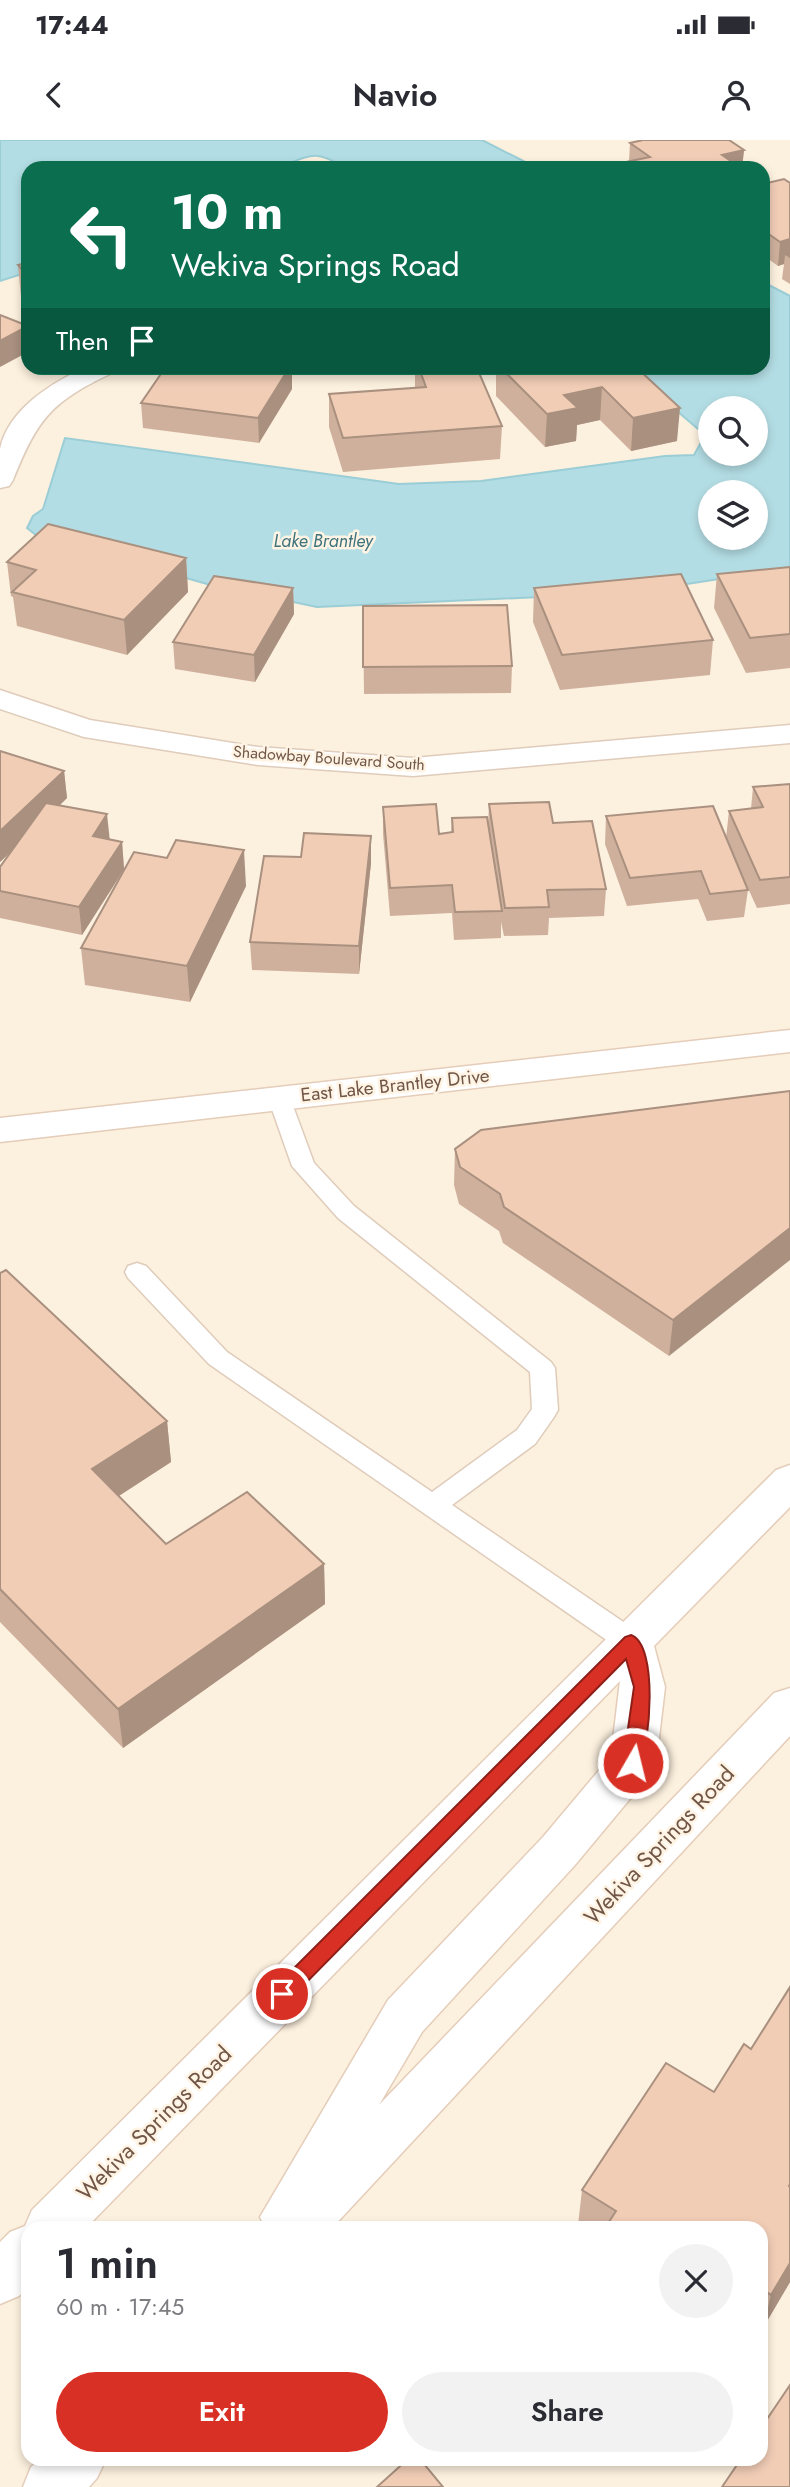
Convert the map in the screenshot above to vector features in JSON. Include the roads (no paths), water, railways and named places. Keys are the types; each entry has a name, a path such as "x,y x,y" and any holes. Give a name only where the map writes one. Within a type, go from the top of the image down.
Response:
{"street":[{"path":"0,480 17,436 38,404 68,383 87,375"},
{"name":"Shadowbay Boulevard South","path":"0,699 84,728 258,756 413,767 790,734"},
{"name":"East Lake Brantley Drive","path":"0,1130 790,1041"},
{"name":"Wekiva Springs Road","path":"57,2221 790,1481"},
{"path":"283,2221 405,2016 559,1851 633,1763 643,1687 631,1642"},
{"name":"Wekiva Springs Road","path":"304,2221 790,1706"},
{"path":"0,2278 21,2257"},
{"path":"51,2487 71,2466"}],"lane":[{"path":"279,1098 304,1166 346,1212 542,1368 545,1410 526,1437 431,1506"},
{"path":"137,1272 218,1358 631,1642"}],"water":[{"path":"0,140 482,140 523,161 333,161 312,156 295,161 21,161 21,274 0,281"},
{"name":"Lake Brantley","path":"770,286 790,296 790,568 629,593 317,607 207,584 36,535 27,528 33,516 43,509 65,438 399,484 481,481 665,456 694,455 698,448 698,466 768,466 768,396 698,396 698,429 635,375 770,375"}]}
